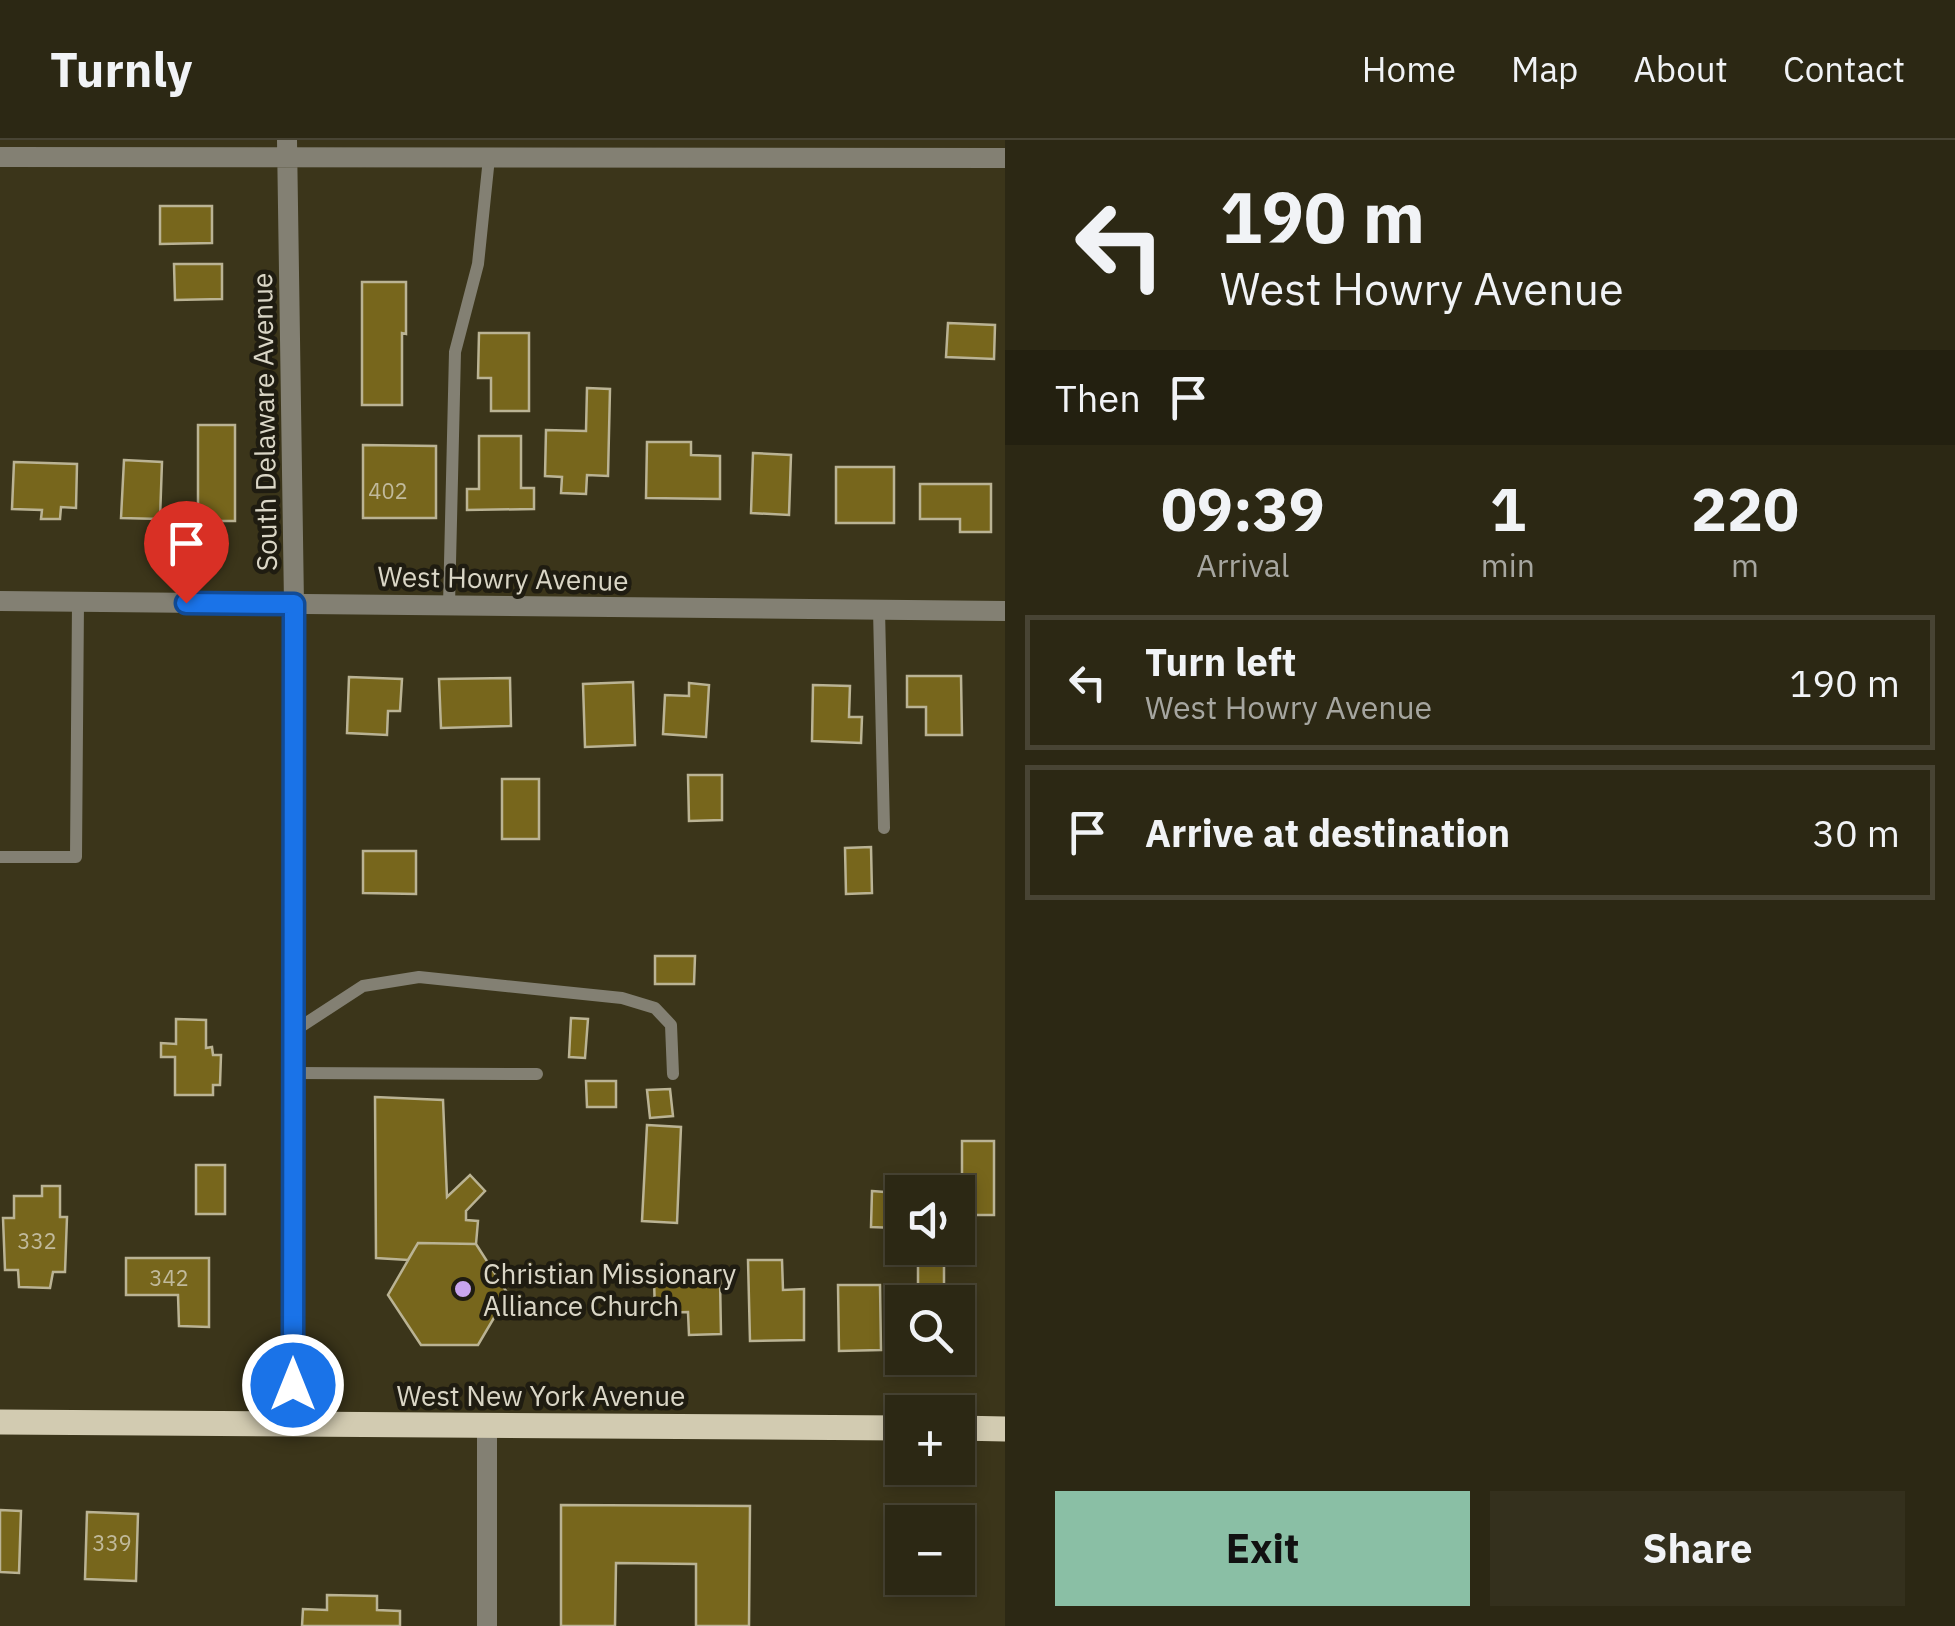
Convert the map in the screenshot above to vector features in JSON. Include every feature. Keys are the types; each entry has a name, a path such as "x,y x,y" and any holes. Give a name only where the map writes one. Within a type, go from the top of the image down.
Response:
{"main road":[{"name":"West New York Avenue","path":"0,1422 885,1428"},
{"path":"975,1428 1005,1428"}],"street":[{"path":"0,158 287,149 489,158 1005,158"},
{"name":"South Delaware Avenue","path":"287,149 294,604 293,1424"},
{"name":"West Howry Avenue","path":"0,601 1005,611"},
{"path":"487,1425 487,1626"}],"lane":[{"path":"449,605 455,352 478,264 489,158"},
{"path":"0,856 76,857 78,602"},
{"path":"879,610 884,828"},
{"path":"294,1031 363,986 418,977 622,998 655,1008 671,1025 673,1074"},
{"path":"294,1073 537,1074"}],"building":[{"path":"160,206 212,206 212,243 160,244"},
{"path":"174,264 222,264 222,299 175,300"},
{"path":"362,282 406,282 402,405 362,405"},
{"path":"948,323 995,325 994,359 946,357"},
{"path":"479,333 529,333 529,411 491,411 491,378 478,378"},
{"path":"587,388 610,389 608,476 587,475 586,494 561,493 562,477 545,476 546,430 586,431"},
{"path":"198,425 235,425 235,521 198,521"},
{"path":"479,436 521,436 521,488 534,488 534,509 467,510 467,489 479,489"},
{"path":"647,442 691,442 691,455 720,456 720,499 646,498"},
{"path":"363,445 436,446 436,518 363,518"},
{"path":"753,453 791,455 789,515 751,513"},
{"path":"124,460 162,462 160,519 121,518"},
{"path":"14,462 77,464 76,508 61,507 60,519 41,519 42,510 12,509"},
{"path":"836,467 894,467 894,523 836,523"},
{"path":"920,484 991,484 991,532 960,532 960,519 920,519"},
{"path":"907,676 961,676 962,735 926,735 926,707 907,707"},
{"path":"349,677 402,679 400,711 388,711 387,735 347,733"},
{"path":"510,678 511,726 441,728 439,679"},
{"path":"633,682 635,745 585,747 583,684"},
{"path":"689,683 709,685 706,737 663,734 665,695 689,696"},
{"path":"813,685 850,686 849,717 862,717 861,743 812,741"},
{"path":"688,775 722,775 722,820 689,821"},
{"path":"502,779 539,779 539,839 502,839"},
{"path":"871,847 872,893 846,894 845,848"},
{"path":"363,851 416,851 416,894 363,893"},
{"path":"655,956 695,956 694,984 655,984"},
{"path":"571,1018 588,1019 585,1058 569,1057"},
{"path":"176,1019 206,1020 206,1048 212,1047 213,1055 221,1055 220,1085 213,1085 213,1095 175,1095 175,1057 161,1057 161,1043 176,1044"},
{"path":"586,1081 616,1081 616,1107 587,1107"},
{"path":"670,1089 673,1116 650,1118 647,1090"},
{"path":"375,1097 443,1100 447,1197 470,1175 485,1191 466,1211 466,1220 478,1221 476,1244 418,1243 408,1260 376,1258"},
{"path":"647,1125 681,1127 677,1223 642,1221"},
{"path":"962,1141 994,1141 994,1215 975,1215 975,1175 962,1175"},
{"path":"196,1165 225,1165 225,1214 196,1214"},
{"path":"42,1186 60,1186 60,1217 67,1217 65,1272 53,1272 50,1288 19,1287 18,1270 5,1270 3,1218 14,1218 14,1196 42,1196"},
{"path":"872,1191 885,1192 885,1228 871,1227"},
{"path":"418,1243 476,1244 508,1294 478,1345 421,1345 388,1295"},
{"path":"126,1258 209,1258 209,1327 179,1326 178,1295 126,1295"},
{"path":"748,1260 782,1260 783,1290 804,1289 804,1340 750,1341"},
{"path":"918,1265 944,1265 944,1285 918,1285"},
{"path":"720,1278 721,1334 689,1335 688,1312 655,1313 654,1279"},
{"path":"838,1285 880,1285 881,1350 839,1351"},
{"path":"561,1505 750,1506 749,1626 696,1626 696,1564 616,1563 615,1626 561,1626"},
{"path":"0,1510 21,1511 19,1573 0,1572"},
{"path":"87,1512 138,1514 136,1581 85,1579"},
{"path":"327,1595 377,1596 377,1610 400,1611 400,1626 302,1626 303,1609 327,1610"}],"place":[{"name":"Christian Missionary Alliance Church","path":"463,1289"}],"route":[{"path":"186,603 294,604 293,1385"}]}
